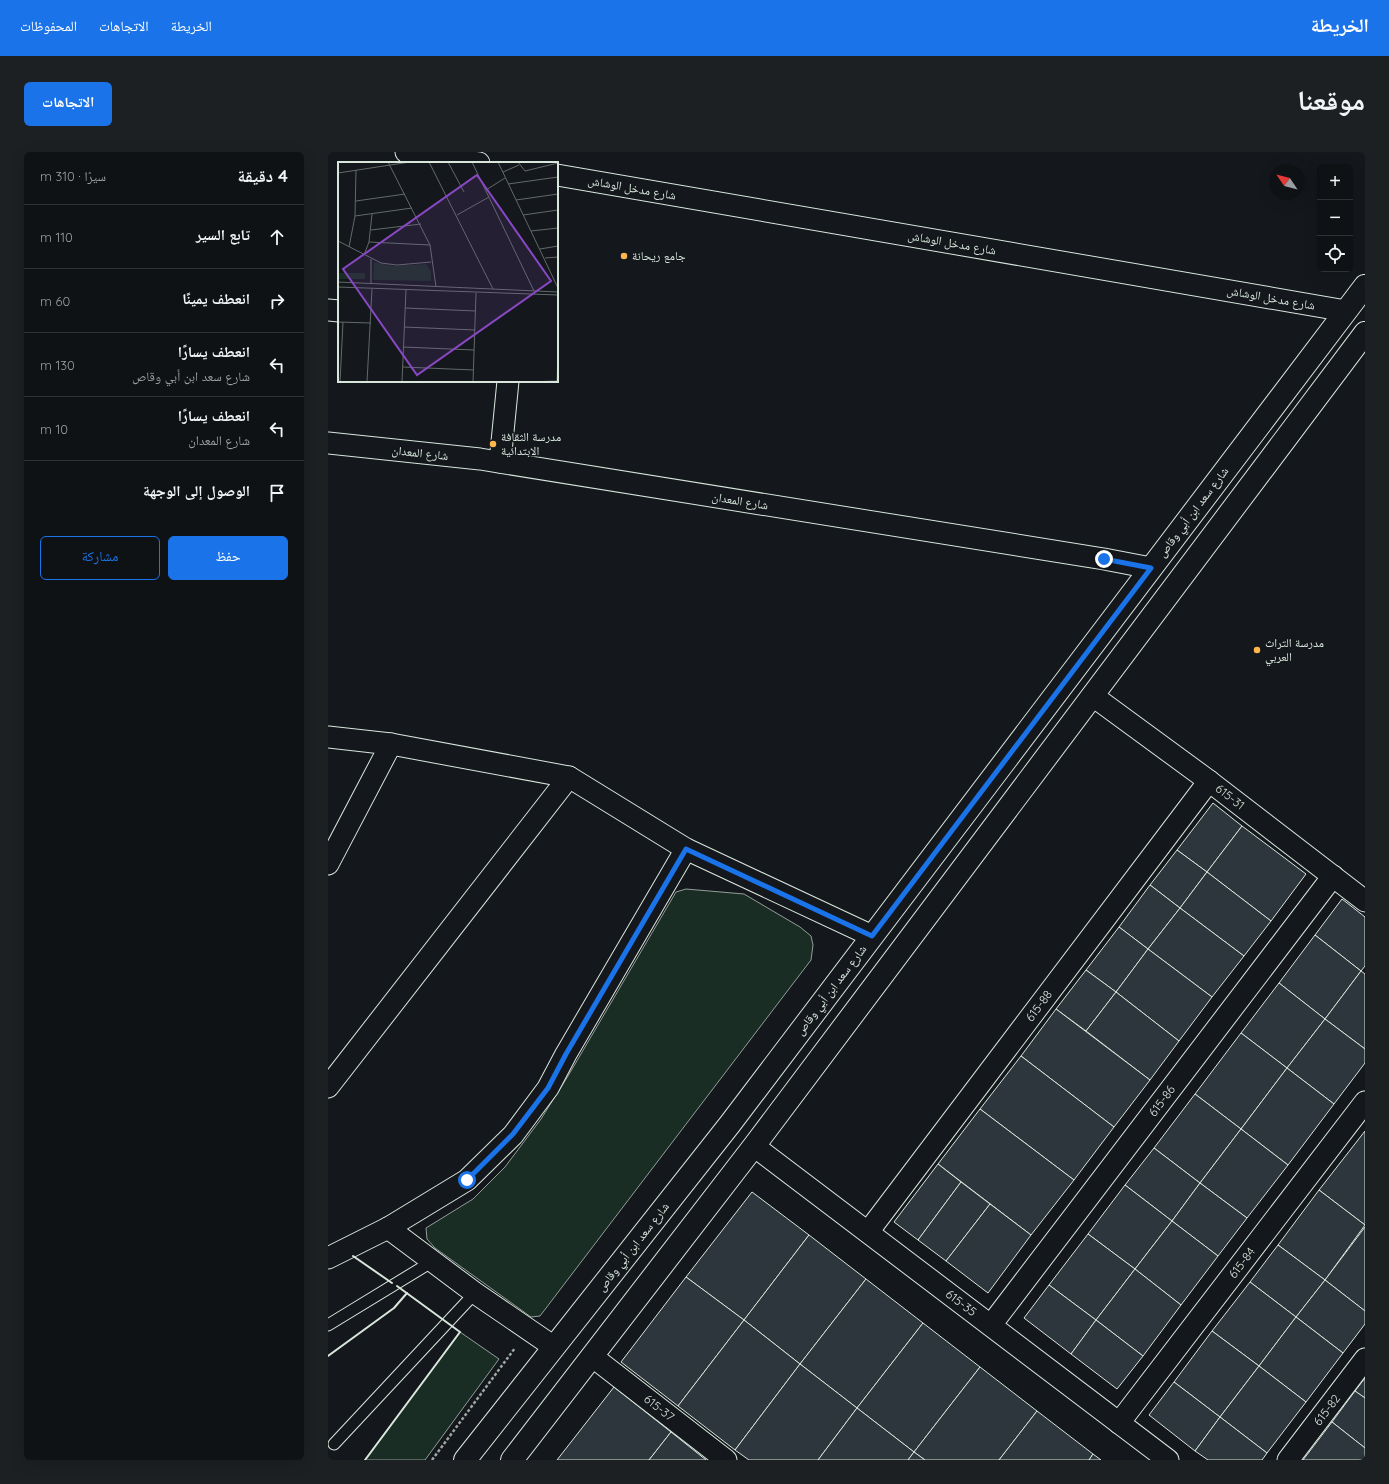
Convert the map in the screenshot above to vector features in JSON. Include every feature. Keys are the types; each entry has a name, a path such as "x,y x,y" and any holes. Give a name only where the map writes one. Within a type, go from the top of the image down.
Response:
{"main road":[{"name":"شارع سعد ابن أبي وقاص","path":"465,1460 730,1124 1365,286"},
{"path":"512,1460 754,1146 1365,334"}],"street":[{"path":"406,152 472,159"},
{"name":"شارع مدخل الوشاش","path":"558,175 1346,311"},
{"path":"328,310 338,311"},
{"path":"500,462 508,382"},
{"name":"شارع المعدان","path":"328,443 500,462 1104,559 1151,568"},
{"name":"615-31","path":"1093,696 1209,780 1365,901"},
{"path":"328,736 391,744 569,777 686,849 872,936"},
{"path":"328,864 391,744"},
{"path":"328,1087 569,777"},
{"name":"615-88","path":"868,1232 1209,780"},
{"path":"330,1255 388,1228 467,1180 513,1134 548,1088 566,1054 686,849"},
{"name":"615-86","path":"991,1326 1333,876"},
{"name":"615-84","path":"1119,1423 1365,1102"},
{"name":"615-35","path":"754,1146 1168,1460"},
{"path":"388,1228 475,1293 554,1347"},
{"name":"615-37","path":"592,1357 726,1460"},
{"name":"615-82","path":"1288,1460 1365,1360"}],"lane":[{"path":"328,1325 433,1261"},
{"path":"334,1444 475,1293"}],"path":[{"path":"432,1460 528,1330"}],"green space":[{"path":"686,889 744,894 800,927 811,936 813,945 811,960 540,1316 531,1317 435,1248 427,1239 426,1228 473,1199 505,1167 541,1119 568,1076 676,892"},
{"path":"460,1332 499,1359 425,1460 365,1460"}],"building":[{"path":"1213,803 1242,826 1207,872 1177,850"},
{"path":"1242,826 1306,874 1271,921 1207,872"},
{"path":"1177,850 1207,872 1180,908 1150,885"},
{"path":"1207,872 1271,921 1244,956 1180,908"},
{"path":"1150,885 1180,908 1148,949 1119,927"},
{"path":"1342,899 1365,917 1365,966 1361,971 1315,935"},
{"path":"1180,908 1244,956 1212,997 1148,949"},
{"path":"1119,927 1148,949 1116,992 1086,970"},
{"path":"1315,935 1361,971 1325,1019 1279,983"},
{"path":"1148,949 1212,997 1179,1041 1116,992"},
{"path":"1086,970 1116,992 1086,1031 1056,1009"},
{"path":"1361,971 1365,974 1365,1049 1325,1019"},
{"path":"1279,983 1325,1019 1287,1068 1241,1033"},
{"path":"1116,992 1179,1041 1150,1080 1086,1031"},
{"path":"1056,1009 1150,1080 1114,1127 1021,1056"},
{"path":"1325,1019 1365,1049 1365,1063 1334,1104 1287,1068"},
{"path":"1241,1033 1287,1068 1241,1129 1195,1094"},
{"path":"1021,1056 1114,1127 1074,1180 980,1109"},
{"path":"1287,1068 1334,1104 1288,1165 1241,1129"},
{"path":"1195,1094 1241,1129 1200,1183 1154,1148"},
{"path":"980,1109 1074,1180 1031,1235 938,1164"},
{"path":"1241,1129 1288,1165 1247,1218 1200,1183"},
{"path":"1365,1131 1365,1225 1319,1190"},
{"path":"1154,1148 1200,1183 1172,1221 1125,1185"},
{"path":"938,1164 961,1182 918,1240 894,1222"},
{"path":"961,1182 990,1204 946,1261 918,1240"},
{"path":"1200,1183 1247,1218 1218,1256 1172,1221"},
{"path":"1125,1185 1172,1221 1135,1269 1088,1234"},
{"path":"1319,1190 1365,1225 1325,1280 1278,1245"},
{"path":"752,1192 809,1235 744,1320 686,1277"},
{"path":"990,1204 1031,1235 988,1293 946,1261"},
{"path":"1172,1221 1218,1256 1181,1305 1135,1269"},
{"path":"1365,1227 1365,1311 1325,1280"},
{"path":"1088,1234 1135,1269 1096,1320 1049,1285"},
{"path":"809,1235 866,1279 800,1364 744,1320"},
{"path":"1278,1245 1325,1280 1296,1317 1250,1282"},
{"path":"1135,1269 1181,1305 1143,1356 1096,1320"},
{"path":"686,1277 744,1320 678,1406 621,1362"},
{"path":"866,1279 923,1323 857,1408 800,1364"},
{"path":"1325,1280 1365,1311 1365,1324 1343,1353 1296,1317"},
{"path":"1250,1282 1296,1317 1259,1366 1212,1331"},
{"path":"1049,1285 1096,1320 1071,1354 1024,1318"},
{"path":"1296,1317 1343,1353 1306,1402 1259,1366"},
{"path":"744,1320 800,1364 735,1450 678,1406"},
{"path":"1096,1320 1143,1356 1117,1389 1071,1354"},
{"path":"923,1323 980,1367 914,1452 857,1408"},
{"path":"1212,1331 1259,1366 1220,1417 1174,1382"},
{"path":"800,1364 857,1408 818,1460 749,1460 735,1450"},
{"path":"1259,1366 1306,1402 1267,1453 1220,1417"},
{"path":"980,1367 1037,1411 999,1460 925,1460 914,1452"},
{"path":"1365,1378 1365,1398 1355,1391"},
{"path":"1174,1382 1220,1417 1195,1451 1149,1415"},
{"path":"614,1387 671,1432 649,1460 557,1460"},
{"path":"1355,1391 1365,1398 1365,1448 1332,1422"},
{"path":"857,1408 914,1452 908,1460 818,1460"},
{"path":"1037,1411 1093,1454 1089,1460 999,1460"},
{"path":"1220,1417 1267,1453 1262,1460 1208,1460 1195,1451"},
{"path":"1332,1422 1365,1448 1365,1460 1303,1460"},
{"path":"671,1432 706,1460 649,1460"},
{"path":"914,1452 925,1460 908,1460"},
{"path":"1093,1454 1101,1460 1089,1460"}],"wall":[{"path":"353,1256 392,1283"},
{"path":"365,1460 460,1332 397,1286"},
{"path":"328,1356 394,1308 407,1293"}],"place":[{"name":"جامع ريحانة","path":"624,256"},
{"name":"مدرسة الثقافة الابتدائية","path":"493,444"},
{"name":"مدرسة التراث العربي","path":"1257,650"}],"route":[{"path":"467,1180 513,1134 548,1088 566,1054 686,849 872,936 1151,568 1104,559"}]}
